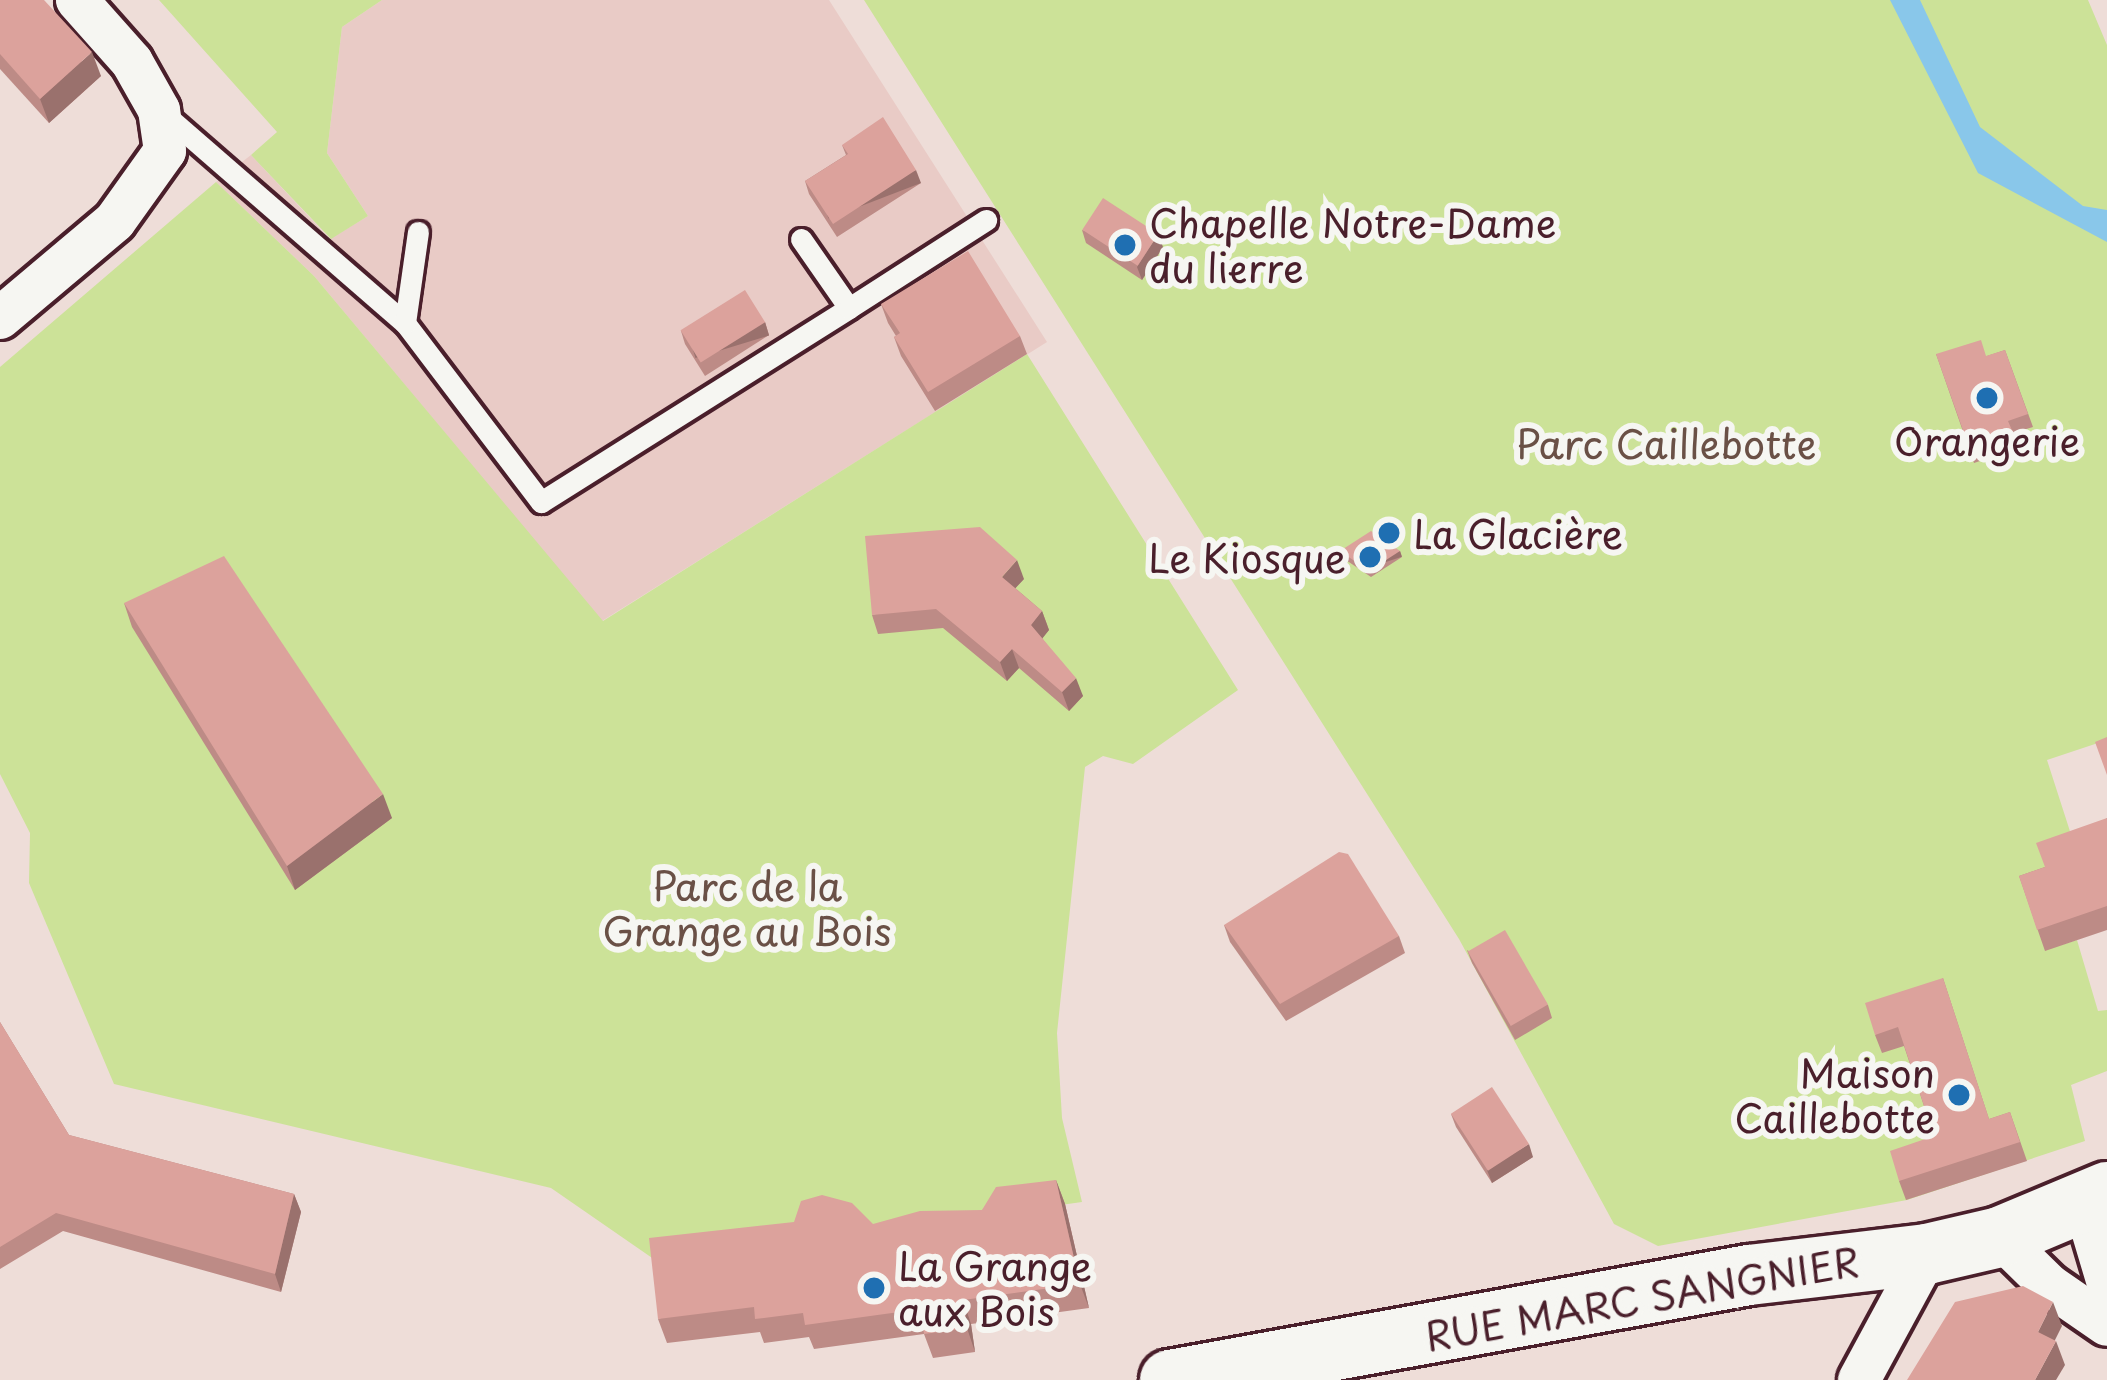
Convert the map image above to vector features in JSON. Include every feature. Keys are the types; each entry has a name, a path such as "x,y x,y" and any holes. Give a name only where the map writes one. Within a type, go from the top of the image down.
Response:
{"street":[{"path":"0,318 115,221 165,151 159,110 132,62 77,0"},
{"path":"2095,1198 2107,1280"},
{"name":"RUE MARC SANGNIER","path":"1170,1380 1749,1275 1927,1254 2000,1237 2095,1198"},
{"path":"2000,1237 2049,1286 2107,1325"},
{"path":"1858,1380 1927,1254"}],"lane":[{"path":"159,110 405,323 542,502 986,220"},
{"path":"405,323 418,232"},
{"path":"801,239 849,308"}],"shaded area":[{"path":"382,0 829,0 1047,342 602,621 314,276 216,182 251,155 330,239 368,216 327,153 342,27"}],"green space":[{"path":"159,0 382,0 342,27 327,153 368,216 331,239 251,155 277,132"},
{"name":"Parc Caillebotte","path":"864,0 2088,0 2107,45 2107,740 2047,760 2077,853 2053,888 2045,950 2077,940 2098,1011 2107,1010 2107,1071 2071,1085 2085,1141 1907,1200 1658,1246 1614,1224 1459,939"},
{"name":"Parc de la Grange au Bois","path":"216,182 314,276 603,621 1027,354 1238,690 1133,764 1103,756 1085,767 1057,1033 1062,1118 1082,1202 658,1262 551,1188 114,1084 29,883 30,833 0,774 0,367"}],"water":[{"path":"1890,0 1920,0 1980,127 2083,206 2107,210 2107,242 1978,173"}],"building":[{"path":"0,0 44,0 92,52 40,99 0,54"},
{"path":"883,117 916,170 833,224 805,181 848,154 842,145"},
{"name":"Chapelle Notre-Dame du lierre","path":"1103,198 1158,234 1138,266 1082,230"},
{"path":"968,251 1020,336 928,392 894,337 900,333 881,304"},
{"path":"745,290 765,322 701,362 681,330"},
{"name":"Orangerie","path":"1981,340 1986,356 2005,350 2028,414 2008,421 2014,435 1970,450 1936,354"},
{"path":"980,527 1017,560 1002,577 1042,611 1031,625 1076,678 1062,692 1012,649 1000,662 936,609 872,615 865,536"},
{"path":"1371,531 1400,551 1369,571 1340,551"},
{"path":"224,556 383,794 287,866 124,603"},
{"path":"2107,737 2107,775 2095,742"},
{"path":"2107,818 2107,906 2037,930 2019,876 2045,867 2036,843"},
{"path":"1339,852 1348,854 1399,936 1280,1004 1224,925"},
{"path":"1505,930 1548,1004 1511,1026 1468,951"},
{"path":"1943,978 1989,1119 2010,1112 2020,1142 1899,1181 1890,1151 1934,1136 1898,1027 1875,1035 1865,1003"},
{"path":"0,1022 69,1135 294,1194 275,1274 56,1213 0,1247"},
{"path":"1492,1087 1529,1144 1488,1171 1451,1114"},
{"name":"La Grange aux Bois","path":"1056,1180 1080,1284 963,1300 967,1328 924,1334 921,1309 805,1325 803,1313 755,1319 754,1307 658,1319 649,1238 794,1222 801,1201 822,1195 852,1203 873,1224 920,1211 982,1210 996,1187"},
{"path":"2023,1286 2053,1302 2038,1332 2056,1341 2035,1380 1907,1380 1955,1302"}],"place":[{"name":"Chapelle Notre-Dame du lierre","path":"1125,245"},
{"name":"Orangerie","path":"1987,398"},
{"name":"La Glacière","path":"1389,533"},
{"name":"Le Kiosque","path":"1370,557"},
{"name":"Maison Caillebotte","path":"1959,1095"},
{"name":"La Grange aux Bois","path":"874,1288"}]}
